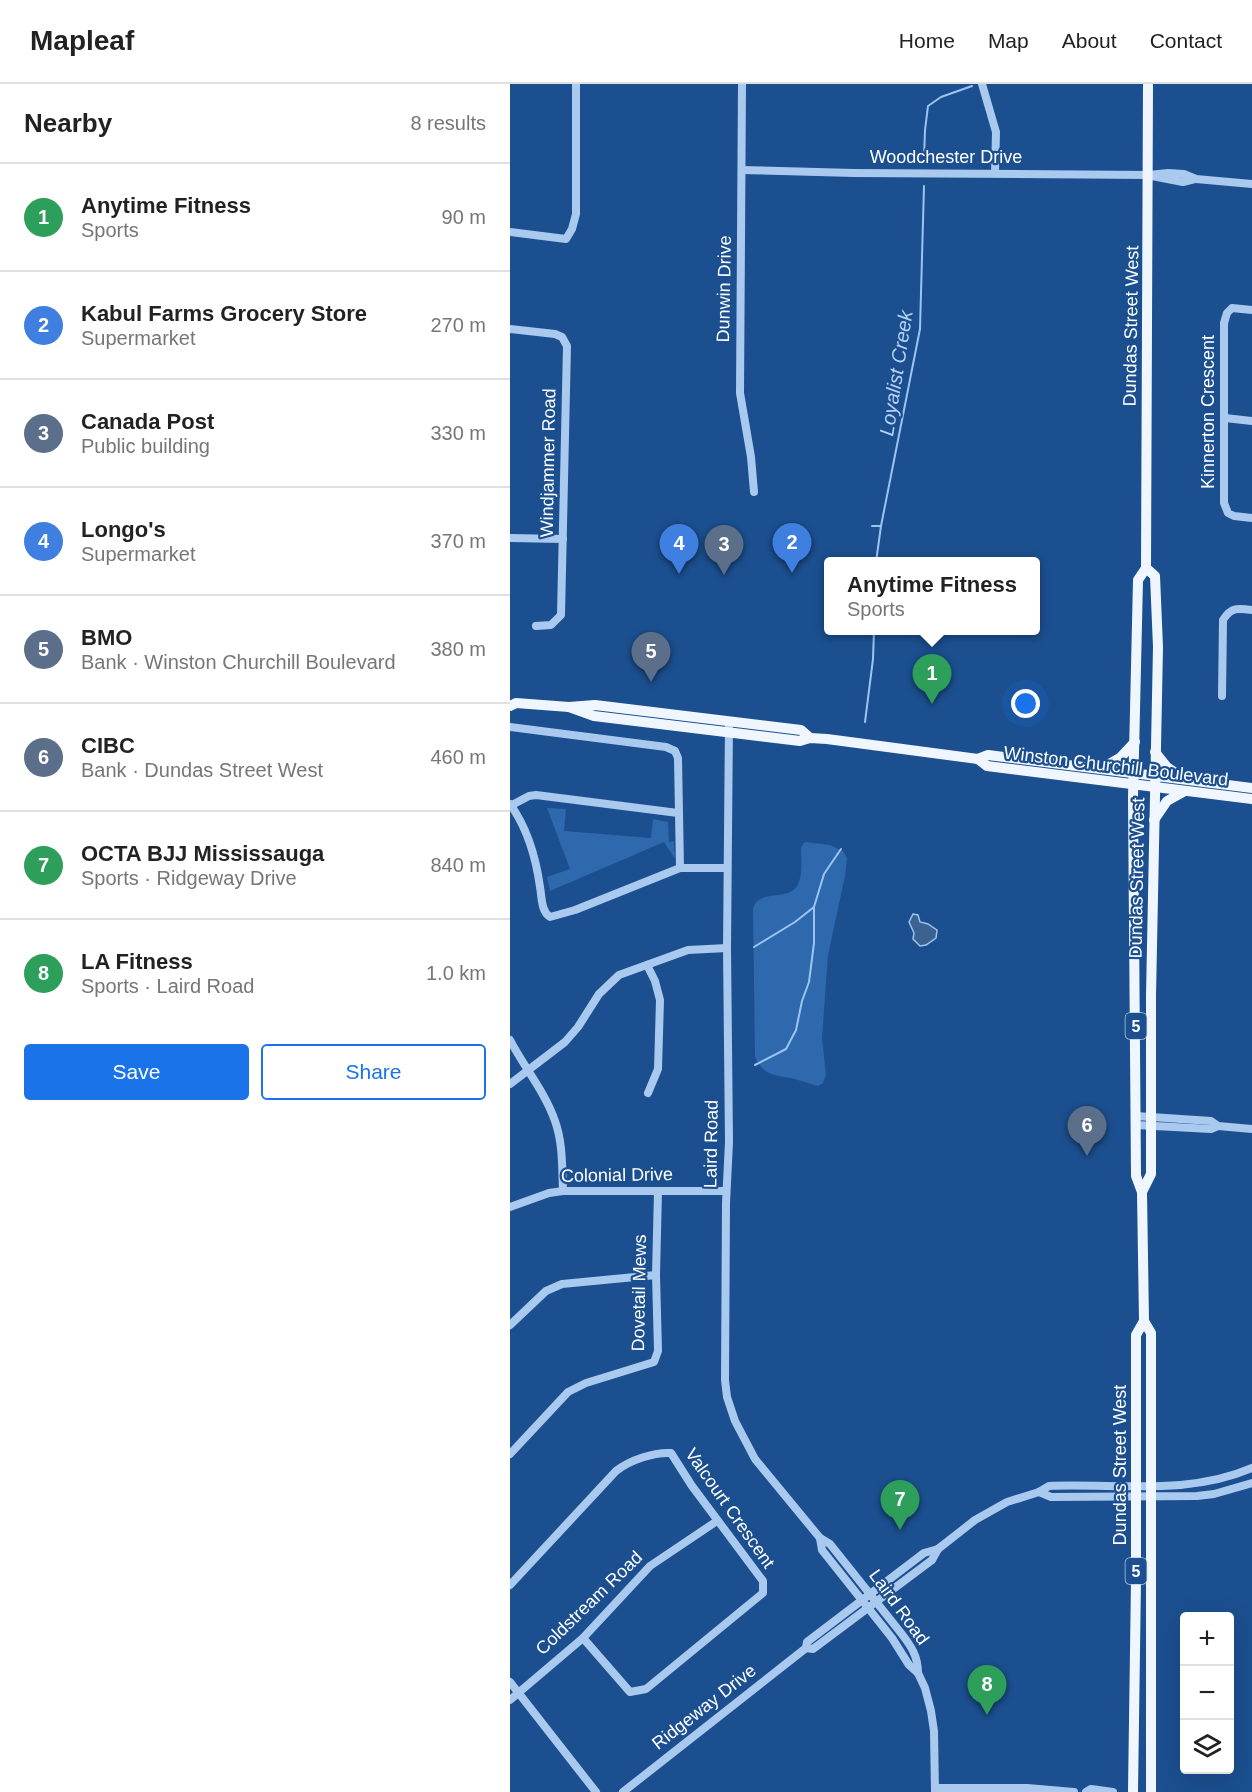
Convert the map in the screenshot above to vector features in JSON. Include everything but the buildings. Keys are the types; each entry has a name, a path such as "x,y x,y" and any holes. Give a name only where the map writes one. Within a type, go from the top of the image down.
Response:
{"main road":[{"name":"Dundas Street West","path":"1148,84 1146,568 1138,580 1134,779 1136,1176 1142,1192 1144,1321 1136,1335 1143,1492 1150,1792"},
{"name":"Dundas Street West","path":"1142,1192 1151,1174 1158,647 1155,576 1146,568"},
{"name":"Winston Churchill Boulevard","path":"512,701 570,707 595,705 730,727 801,730 810,738 978,759 987,766 1155,781 1252,799"},
{"path":"1100,769 1120,758 1135,742"},
{"path":"1154,820 1167,801 1185,785 1155,752"},
{"name":"Winston Churchill Boulevard","path":"978,759 988,754 1100,769 1134,779"},
{"name":"Winston Churchill Boulevard","path":"1185,785 1252,788"},
{"name":"Dundas Street West","path":"1133,1792 1143,1492"}],"street":[{"path":"510,232 566,239 572,230 576,214 576,84"},
{"name":"Dunwin Drive","path":"742,84 740,393 751,457 754,492"},
{"path":"982,84 996,132 995,173"},
{"name":"Woodchester Drive","path":"742,170 1149,175 1168,172 1196,178 1252,184"},
{"name":"Kinnerton Crescent","path":"1252,310 1232,308 1227,313 1224,323 1224,503 1228,513 1252,518"},
{"name":"Windjammer Road","path":"510,329 555,334 562,337 567,346 561,615 551,625 536,626"},
{"path":"1225,418 1252,421"},
{"path":"510,538 563,539"},
{"path":"1222,696 1223,620 1227,613 1235,608 1252,610"},
{"path":"510,727 666,747 675,751 678,758 680,868"},
{"name":"Laird Road","path":"730,727 727,868 729,1142 726,1191 725,1380 727,1397 735,1421 755,1459 820,1538 830,1544 912,1647 918,1661 918,1673"},
{"path":"678,813 536,795 510,805 518,815 536,860 544,911 550,917 575,910 680,868 727,868"},
{"path":"510,1084 565,1042 578,1027 592,1003 619,975 688,950 727,948"},
{"path":"647,965 655,981 660,1000 658,1069 648,1093"},
{"path":"510,1040 556,1123 561,1146 563,1191"},
{"path":"1136,1121 1211,1129 1218,1126 1252,1129"},
{"name":"Colonial Drive","path":"510,1207 549,1193 563,1191 726,1191"},
{"name":"Dovetail Mews","path":"510,1454 568,1392 595,1380 654,1362 658,1351 656,1275 658,1191"},
{"path":"510,1325 546,1291 562,1284 656,1275"},
{"name":"Valcourt Crescent","path":"510,1585 616,1471 631,1462 671,1453 717,1521 763,1581 763,1593 646,1689 638,1692 630,1692 583,1638"},
{"path":"1143,1492 1226,1478 1252,1468"},
{"path":"1143,1492 1214,1494 1252,1482"},
{"name":"Ridgeway Drive","path":"622,1792 806,1648 807,1642 924,1553 938,1549 975,1520 1017,1498 1039,1492 1049,1486 1143,1492"},
{"name":"Coldstream Road","path":"510,1700 583,1638 650,1566 717,1521"},
{"name":"Laird Road","path":"820,1538 822,1550 892,1638 909,1665 918,1673 925,1688 934,1731 935,1790"},
{"name":"Ridgeway Drive","path":"806,1648 813,1649 877,1602 932,1560 938,1549"},
{"path":"510,1682 596,1792"},
{"path":"935,1790 1027,1788 1074,1792"},
{"path":"1086,1792 1091,1790 1113,1792"}],"shaded area":[{"path":"547,808 566,809 564,831 651,838 653,819 668,822 669,842 674,841 675,859 664,842 550,891 547,877 570,869"},
{"path":"805,842 830,845 843,851 847,858 828,955 822,1038 826,1075 823,1083 818,1086 771,1074 763,1069 755,1057 753,908 764,897 794,890 801,869 801,847"},
{"path":"913,914 918,915 920,922 937,930 936,938 926,945 920,946 913,939 914,933 909,922"}],"waterway":[{"name":"Loyalist Creek","path":"924,158 928,106 941,97 972,86"},
{"name":"Loyalist Creek","path":"877,557 920,329 924,186"},
{"path":"872,526 881,526"},
{"name":"Loyalist Creek","path":"865,722 874,635"},
{"path":"755,1065 786,1049 796,1030 809,982 814,943 814,907 824,874 841,849"},
{"path":"754,947 795,922 814,907"}],"place":[{"name":"Kabul Farms Grocery Store","path":"792,573"},
{"name":"Longo's","path":"679,574"},
{"name":"Canada Post","path":"724,575"},
{"name":"BMO","path":"651,682"},
{"name":"Anytime Fitness","path":"932,704"},
{"name":"CIBC","path":"1087,1156"},
{"name":"OCTA BJJ Mississauga","path":"900,1530"},
{"name":"LA Fitness","path":"987,1715"}]}
